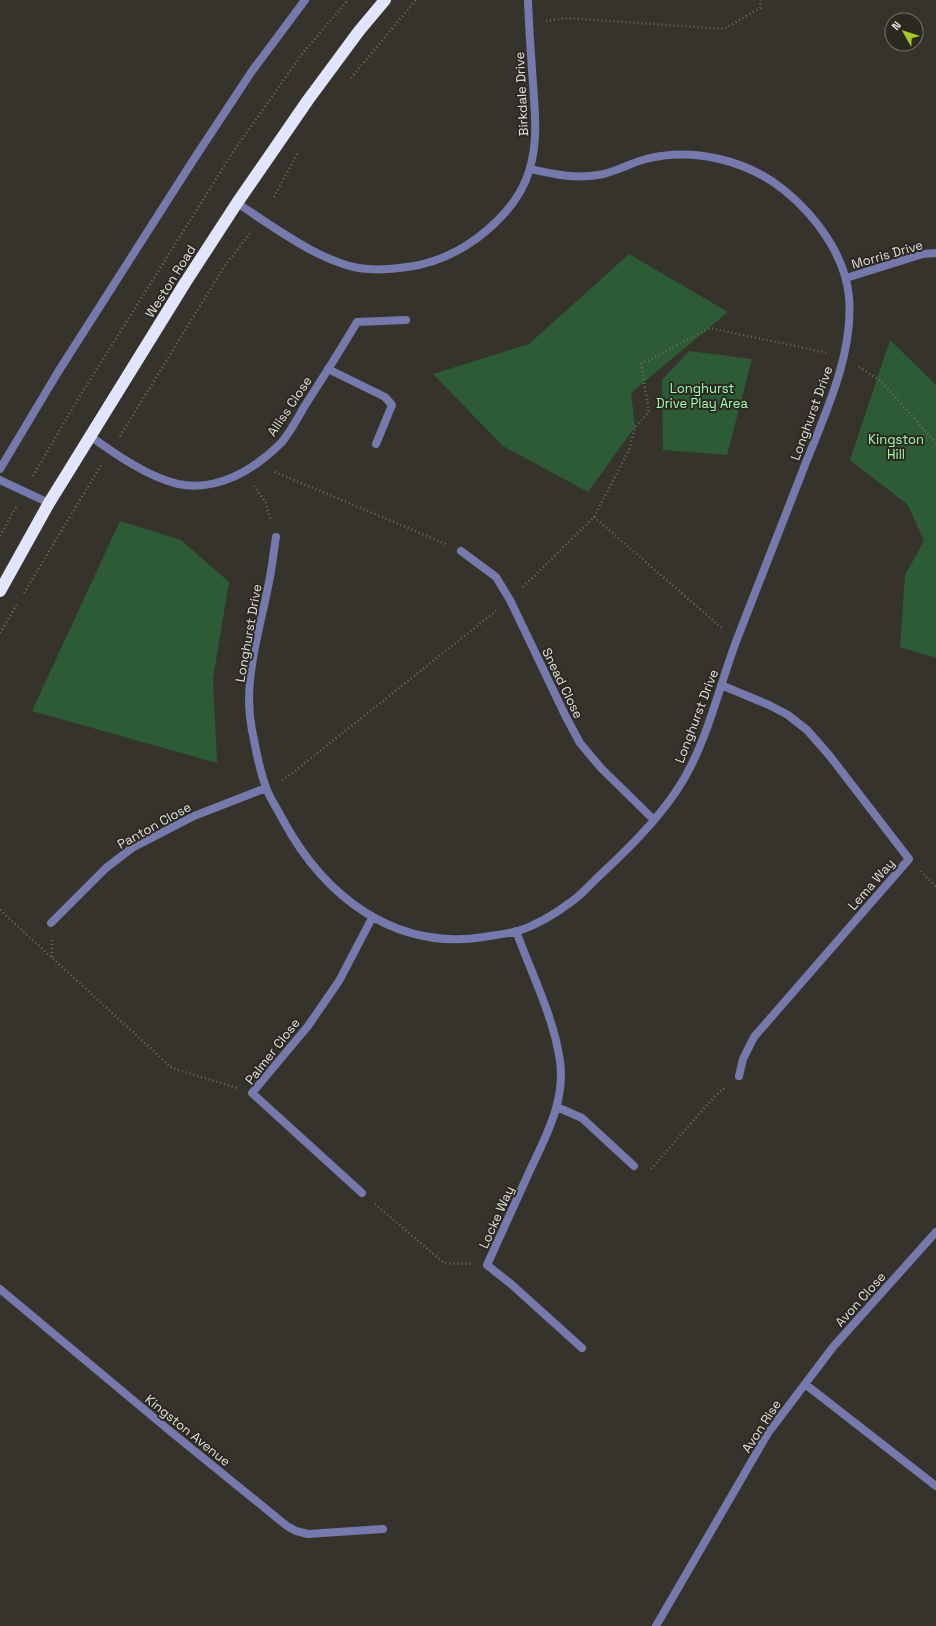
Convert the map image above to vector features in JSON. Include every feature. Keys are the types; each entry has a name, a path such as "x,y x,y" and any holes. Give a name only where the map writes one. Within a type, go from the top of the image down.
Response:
{"highway":[{"name":"Weston Road","path":"0,591 49,503 236,203 359,31 385,0"}],"street":[{"path":"0,469 58,372 192,162 252,71 305,0"},
{"name":"Birkdale Drive","path":"236,203 313,251 343,264 366,269 393,269 423,265 444,257 468,245 484,233 510,208 523,186 530,169 535,140 536,111 528,0"},
{"name":"Longhurst Drive","path":"276,537 272,570 254,652 249,700 254,741 266,788 293,839 321,876 347,900 372,918 400,930 429,937 469,939 516,931 543,920 573,901 609,867 654,820 678,789 696,756 736,641 828,406 843,356 849,324 849,299 846,278 829,240 813,218 795,199 779,185 763,176 734,164 709,156 683,154 642,160 604,175 583,177 561,176 530,169"},
{"name":"Morris Drive","path":"846,278 923,254 936,252"},
{"name":"Alliss Close","path":"90,436 110,450 141,468 177,484 194,486 221,482 244,473 281,442 357,322 406,320"},
{"path":"328,369 385,397 392,405 376,444"},
{"path":"0,480 49,503"},
{"name":"Snead Close","path":"461,551 496,577 510,600 566,718 580,742 601,768 654,820"},
{"name":"Lema Way","path":"721,685 769,705 788,715 807,730 829,755 909,859 754,1037 743,1060 739,1076"},
{"name":"Panton Close","path":"51,923 106,868 132,848 194,816 266,788"},
{"name":"Palmer Close","path":"362,1193 252,1093 308,1026 339,981 372,918"},
{"name":"Locke Way","path":"516,931 552,1029 560,1062 560,1089 557,1107 549,1131 487,1265 511,1284 582,1348"},
{"path":"557,1107 582,1118 634,1166"},
{"name":"Avon Close","path":"804,1384 833,1346 936,1232"},
{"name":"Kingston Avenue","path":"0,1289 170,1431 287,1526 296,1531 308,1534 383,1529"},
{"path":"804,1384 936,1486"},
{"name":"Avon Rise","path":"656,1626 706,1543 768,1433 804,1384"}],"path":[{"path":"0,536 24,491 78,400 233,152 302,54 348,0"},
{"path":"346,84 416,0"},
{"path":"529,23 567,18 724,29 760,8 761,0"},
{"path":"274,197 301,147"},
{"path":"266,788 291,774 510,600 594,516 629,450 635,427 649,412 641,364 710,328 843,356 881,381 936,443"},
{"path":"256,464 461,551"},
{"path":"244,473 266,503 276,537"},
{"path":"594,516 736,641"},
{"path":"0,910 172,1068 252,1093"},
{"path":"634,1166 645,1176 715,1096 739,1076"},
{"path":"362,1193 444,1263 487,1265"}],"green space":[{"path":"629,254 728,312 631,393 635,427 588,492 503,446 433,374 529,344"},
{"name":"Kingston Hill","path":"890,340 936,385 936,658 900,647 905,575 924,541 908,505 850,460"},
{"name":"Longhurst Drive Play Area","path":"689,351 752,359 727,455 663,450 662,380"},
{"path":"120,521 181,540 229,582 213,679 217,763 32,711"}]}
